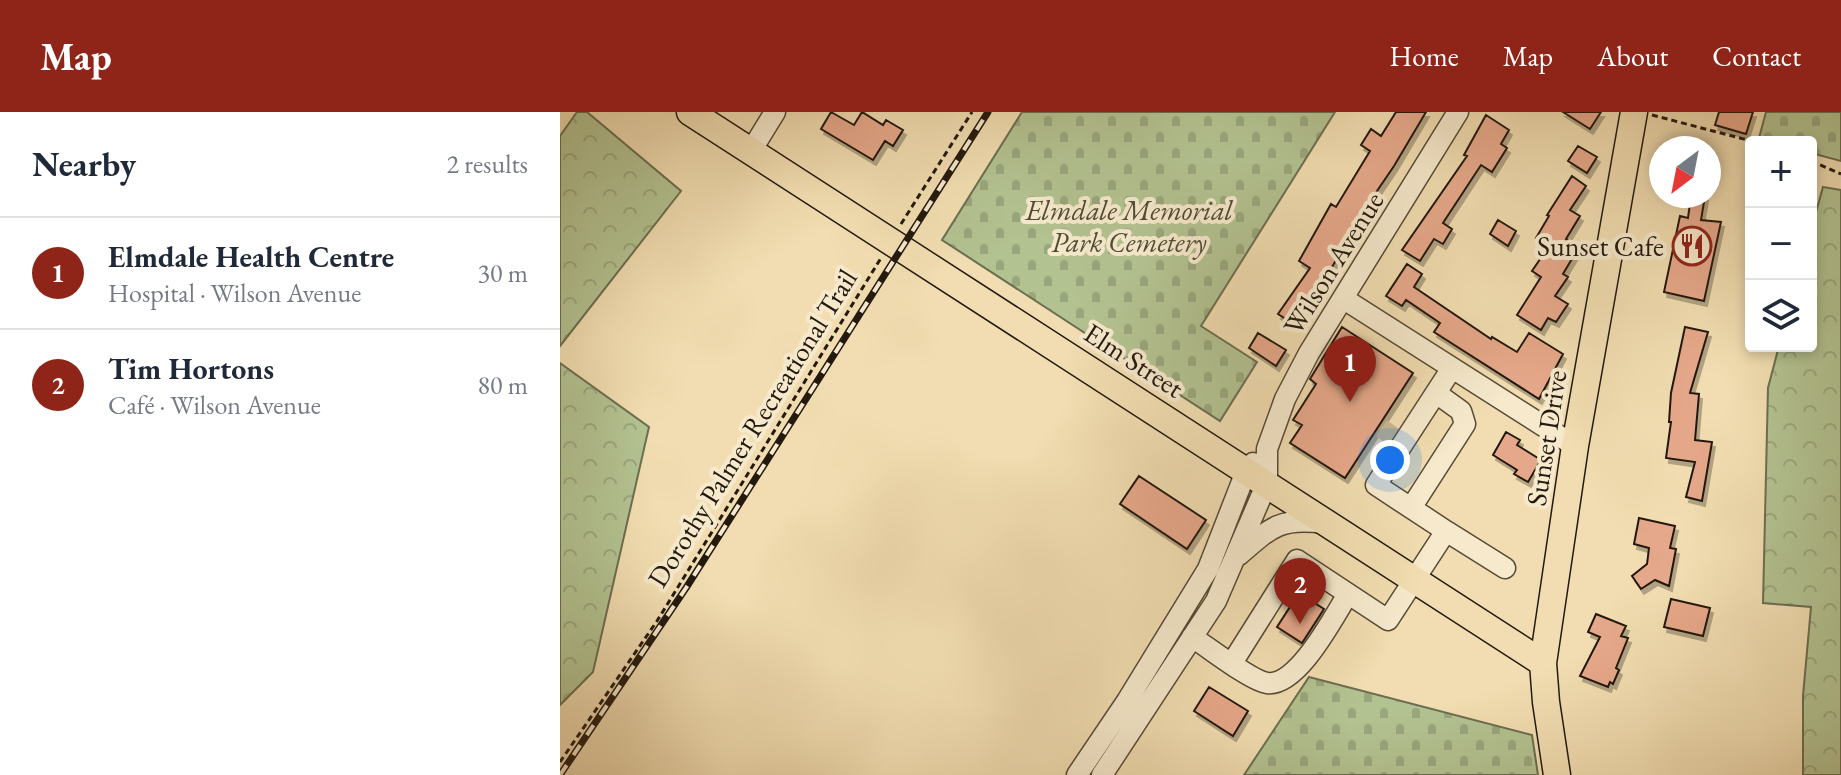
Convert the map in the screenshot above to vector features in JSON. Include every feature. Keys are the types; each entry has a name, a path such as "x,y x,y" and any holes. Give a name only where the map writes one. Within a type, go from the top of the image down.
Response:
{"main road":[{"name":"Elm Street","path":"690,112 1543,663"},
{"name":"Sunset Drive","path":"1557,775 1543,663 1575,446 1634,112"}],"street":[{"path":"751,151 775,112"},
{"name":"Wilson Avenue","path":"1077,775 1192,637 1216,601 1236,557 1257,476 1285,399 1309,353 1458,112"},
{"path":"1344,299 1575,446"},
{"path":"1452,368 1416,425 1390,443 1376,485 1505,568"},
{"path":"1411,508 1465,424 1461,411 1436,393"},
{"path":"1390,443 1416,425"},
{"name":"Wilson Avenue","path":"1102,775 1257,476"},
{"path":"1236,557 1282,522 1301,520 1329,524"},
{"path":"1232,663 1297,560 1388,620 1446,531"},
{"path":"1192,637 1267,683 1289,675 1302,664 1348,594"}],"path":[{"name":"Dorothy Palmer Recreational Trail","path":"560,762 657,621 972,112"},
{"path":"1641,112 1745,139"},
{"path":"1817,164 1841,174"}],"green space":[{"path":"577,112 587,112 681,191 560,346 560,136"},
{"name":"Elmdale Memorial Park Cemetery","path":"1022,112 1335,112 1201,326 1257,362 1220,421 942,240"},
{"path":"1766,112 1841,112 1841,161 1817,155 1817,136 1760,136"},
{"path":"1823,187 1841,190 1841,775 1803,775 1803,696 1811,607 1763,603 1768,388 1777,352 1817,352 1817,208"},
{"path":"560,363 649,427 593,672 560,705"},
{"path":"1309,677 1532,735 1538,775 1244,775"}],"building":[{"path":"831,112 854,125 862,112 883,125 886,120 903,130 893,146 885,141 873,160 821,129"},
{"path":"1396,112 1426,112 1345,238 1348,240 1297,326 1278,314 1310,268 1299,261 1331,204 1336,207 1370,151 1361,145 1371,129 1381,136"},
{"path":"1563,112 1601,112 1590,129"},
{"path":"1719,112 1753,112 1746,134 1715,125"},
{"path":"1486,115 1509,130 1501,144 1507,148 1492,172 1481,165 1443,223 1452,229 1443,244 1434,239 1420,261 1402,250 1467,156 1464,155"},
{"path":"1578,146 1597,157 1587,173 1568,161"},
{"path":"1572,176 1586,186 1570,210 1580,216 1566,239 1579,247 1563,274 1568,277 1555,296 1568,304 1556,322 1548,318 1541,330 1517,315 1541,277 1532,271 1549,246 1536,238"},
{"path":"1689,208 1703,208 1701,220 1721,222 1704,301 1664,292 1680,216 1688,218"},
{"path":"1498,220 1516,231 1508,246 1490,234"},
{"path":"1407,264 1422,274 1414,287 1491,339 1517,352 1529,333 1563,354 1539,399 1434,332 1440,323 1406,300 1402,306 1386,296"},
{"path":"1342,327 1413,373 1345,478 1290,443 1302,425 1293,420 1316,384 1310,379"},
{"path":"1685,327 1708,332 1690,393 1699,394 1695,440 1712,442 1702,501 1686,497 1695,462 1666,458 1671,393"},
{"path":"1258,333 1286,350 1276,366 1249,348"},
{"path":"1506,432 1520,440 1517,445 1541,460 1528,482 1514,474 1517,470 1493,455"},
{"path":"1139,476 1206,520 1187,549 1120,504"},
{"path":"1639,518 1675,526 1670,548 1676,549 1669,586 1655,580 1641,589 1632,576 1647,564 1649,548 1634,544"},
{"path":"1299,593 1324,609 1302,643 1277,627"},
{"path":"1671,599 1710,608 1703,636 1664,627"},
{"path":"1596,614 1626,626 1621,636 1628,638 1616,668 1619,670 1613,684 1610,682 1608,687 1580,676 1600,637 1588,632"},
{"path":"1209,687 1248,711 1233,736 1194,711"}],"tunnel":[{"path":"1384,442 1395,426"}],"railway":[{"path":"560,775 686,588 988,112"}],"place":[{"name":"Sunset Cafe","path":"1692,246"},
{"name":"Elmdale Health Centre","path":"1350,402"},
{"name":"Tim Hortons","path":"1300,624"}]}
